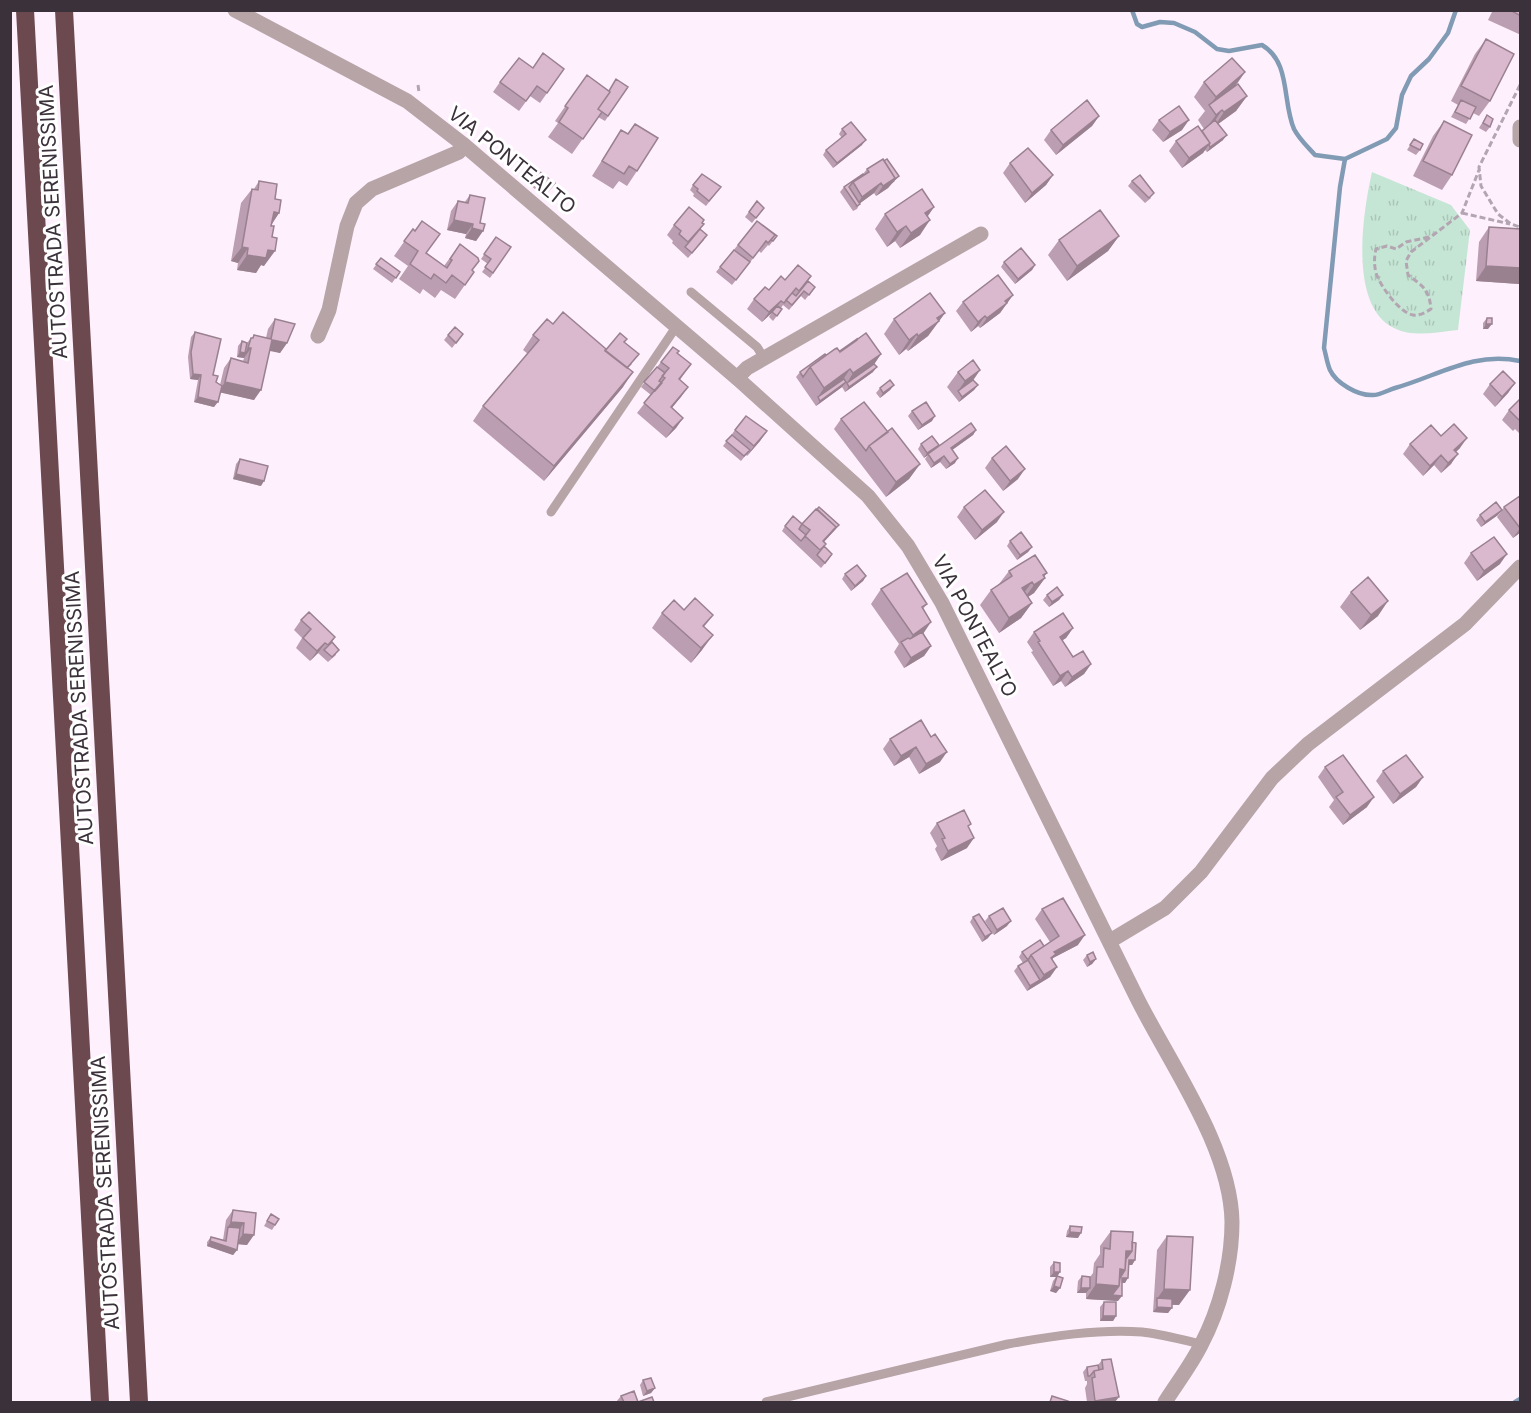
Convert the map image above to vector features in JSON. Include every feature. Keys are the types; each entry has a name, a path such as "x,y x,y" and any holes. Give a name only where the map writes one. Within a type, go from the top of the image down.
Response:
{"highway":[{"name":"AUTOSTRADA SERENISSIMA","path":"25,10 100,1402"},
{"name":"AUTOSTRADA SERENISSIMA","path":"64,10 139,1402"}],"street":[{"name":"VIA PONTEALTO","path":"235,10 407,102 464,145 737,378 868,496 908,546 942,603 1155,1033 1209,1132 1227,1184 1232,1221 1230,1254 1222,1287 1201,1344 1165,1402"},
{"path":"1521,127 1521,140"},
{"path":"318,336 329,310 347,226 356,203 372,189 459,152 464,145"},
{"path":"737,378 747,368 981,234"},
{"path":"1110,941 1165,908 1201,872 1272,778 1308,744 1466,624 1521,567"}],"lane":[{"path":"691,292 757,347 764,358"},
{"path":"551,512 676,327"},
{"path":"766,1402 1008,1344 1042,1338 1094,1332 1143,1332 1201,1344"}],"path":[{"path":"1429,237 1406,242 1396,249 1387,246 1376,249 1374,260 1377,276 1399,309 1414,315 1423,314 1431,309 1430,299 1426,289 1408,275 1406,261 1411,252 1462,213 1479,170 1521,85"},
{"path":"1494,138 1502,138"},
{"path":"1479,170 1481,186 1498,214 1511,224"},
{"path":"1462,213 1521,227"}],"green space":[{"path":"1372,172 1451,205 1470,230 1458,330 1426,334 1409,333 1394,328 1379,317 1370,300 1364,280 1362,257 1365,210"}],"building":[{"path":"1510,10 1521,10 1521,16"},
{"path":"1486,39 1514,54 1490,101 1461,86"},
{"path":"543,53 564,69 547,93 537,86 526,101 500,82 519,58 533,68"},
{"path":"1232,58 1245,72 1216,97 1204,82"},
{"path":"587,75 610,92 598,109 602,112 583,139 559,122 568,108 565,106"},
{"path":"616,79 628,87 608,116 598,109"},
{"path":"1238,84 1247,96 1216,115 1209,105"},
{"path":"1087,100 1099,116 1063,145 1051,130"},
{"path":"1461,100 1476,107 1470,119 1455,112"},
{"path":"1179,106 1189,120 1170,132 1159,120"},
{"path":"1487,115 1493,119 1490,127 1483,123"},
{"path":"1215,120 1227,135 1210,147 1202,131"},
{"path":"1444,121 1472,135 1452,175 1423,161"},
{"path":"851,122 866,140 837,163 826,150 846,134 842,129"},
{"path":"635,124 658,138 637,171 629,166 624,174 602,161 621,130 628,134"},
{"path":"1198,126 1210,143 1189,158 1176,141"},
{"path":"1414,139 1423,144 1420,150 1410,145"},
{"path":"1028,148 1053,175 1032,193 1010,163"},
{"path":"883,159 895,178 883,186 881,183 862,197 853,182"},
{"path":"887,159 899,176 895,179 884,161"},
{"path":"536,169 555,183 548,191 530,177"},
{"path":"702,174 721,187 709,201 693,185"},
{"path":"863,174 849,187 860,204 857,206 844,187"},
{"path":"1140,175 1154,193 1149,198 1132,181"},
{"path":"259,181 277,184 275,199 281,200 279,213 274,212 271,226 274,226 272,237 277,238 275,251 268,250 266,258 247,255 248,248 242,247 252,189 258,190"},
{"path":"922,189 934,207 925,213 930,220 911,233 906,226 897,232 885,214"},
{"path":"470,195 485,198 480,223 485,224 483,231 472,228 473,224 454,220 458,201 468,203"},
{"path":"757,201 764,208 756,218 749,212"},
{"path":"689,207 704,220 702,223 704,224 688,242 679,234 681,231 674,225"},
{"path":"1100,210 1119,236 1077,266 1059,240"},
{"path":"422,221 440,234 426,253 447,268 460,244 478,258 479,261 472,270 474,272 465,285 452,275 446,283 434,274 431,279 410,264 418,251 404,241"},
{"path":"757,221 775,235 768,243 766,241 753,258 738,245"},
{"path":"1489,227 1521,229 1521,268 1486,266"},
{"path":"700,229 707,235 692,253 685,247"},
{"path":"496,237 511,247 493,273 485,267 491,259 484,254"},
{"path":"1021,248 1035,265 1018,279 1004,262"},
{"path":"734,250 750,262 736,280 720,267"},
{"path":"381,258 400,272 396,278 376,264"},
{"path":"798,265 811,276 799,291 796,288 784,303 781,301 769,312 754,299 765,287 769,290 781,276 785,280"},
{"path":"998,275 1013,295 1005,301 1007,303 978,322 963,302"},
{"path":"808,281 815,287 809,295 804,291 792,305 786,300 792,293 796,296"},
{"path":"930,293 945,313 937,318 939,321 909,340 894,319"},
{"path":"777,306 782,309 777,316 772,312"},
{"path":"563,312 633,372 554,466 483,406 539,340 533,335 547,319 553,324"},
{"path":"1487,318 1492,318 1492,324 1486,324"},
{"path":"275,319 295,324 287,343 272,340 261,390 225,382 231,358 248,363 251,338 254,335 271,339"},
{"path":"455,327 463,334 456,343 448,335"},
{"path":"195,332 221,339 213,375 218,376 216,382 222,386 218,402 198,397 201,375 193,374 191,352"},
{"path":"620,333 627,339 624,342 639,354 627,368 605,351"},
{"path":"866,333 881,354 853,373 850,369 824,388 810,367 837,348 840,352"},
{"path":"242,341 247,343 245,353 240,352"},
{"path":"673,347 691,364 679,379 688,387 671,407 683,418 673,428 644,403 665,378 662,376 669,368 661,362"},
{"path":"825,354 810,367 803,377 800,372"},
{"path":"973,360 980,370 965,381 958,372"},
{"path":"874,364 877,367 849,387 847,383"},
{"path":"657,367 665,373 659,381 662,383 655,391 644,382"},
{"path":"1503,371 1515,383 1502,397 1490,384"},
{"path":"844,379 846,382 820,401 818,397"},
{"path":"890,380 894,385 883,393 880,388"},
{"path":"973,380 978,385 962,397 958,391"},
{"path":"1521,398 1521,421 1520,421 1509,410"},
{"path":"864,402 888,432 869,446 866,451 841,419"},
{"path":"926,402 935,416 922,425 912,411"},
{"path":"746,416 767,431 754,446 735,430"},
{"path":"971,423 976,430 951,448 958,458 950,464 944,456 934,463 928,454"},
{"path":"1454,424 1467,438 1454,450 1458,454 1448,463 1441,455 1430,466 1410,444 1431,425 1441,436"},
{"path":"892,428 920,464 896,482 869,446"},
{"path":"732,435 750,450 744,456 726,441"},
{"path":"932,436 939,445 927,453 921,444"},
{"path":"1006,446 1025,469 1010,481 992,458"},
{"path":"240,459 268,466 264,481 236,474"},
{"path":"985,490 1004,512 982,530 964,507"},
{"path":"1520,496 1521,527 1520,528 1504,507"},
{"path":"1496,502 1502,510 1485,522 1480,515"},
{"path":"819,507 839,525 832,531 836,527 817,509"},
{"path":"816,509 836,527 823,541 826,544 820,550 805,536 810,530 802,524"},
{"path":"793,516 802,524 799,529 806,535 801,541 785,526"},
{"path":"1021,532 1032,547 1020,555 1010,541"},
{"path":"1494,537 1507,554 1484,571 1471,553"},
{"path":"824,546 832,554 825,563 817,555"},
{"path":"1035,555 1047,573 1043,575 1045,578 1034,585 1032,582 1022,588 1032,603 1009,618 991,590 1012,576 1009,571"},
{"path":"857,565 866,576 855,586 845,574"},
{"path":"907,573 927,604 922,607 931,622 913,635 881,589"},
{"path":"1368,577 1388,601 1371,615 1351,592"},
{"path":"1057,587 1063,595 1052,602 1047,595"},
{"path":"695,598 713,615 703,626 713,635 701,648 662,613 674,600 684,610"},
{"path":"309,612 335,637 328,645 325,643 317,651 303,638 311,629 301,620"},
{"path":"1063,613 1073,628 1060,637 1073,657 1083,651 1091,664 1072,677 1068,671 1060,676 1034,632"},
{"path":"922,632 931,646 911,658 901,642"},
{"path":"332,642 339,650 332,657 324,650"},
{"path":"921,720 931,737 935,734 947,752 926,764 916,747 901,756 890,739"},
{"path":"1343,755 1374,797 1350,815 1336,797 1343,792 1325,767"},
{"path":"1406,755 1423,777 1400,794 1383,771"},
{"path":"964,810 971,824 968,826 974,838 948,851 942,839 945,838 937,823"},
{"path":"1063,898 1085,935 1054,952 1056,954 1051,958 1057,967 1044,975 1031,955 1059,936 1042,909"},
{"path":"1003,908 1011,921 997,930 989,916"},
{"path":"979,914 992,933 985,937 973,917"},
{"path":"1040,940 1044,946 1028,960 1022,952"},
{"path":"1093,952 1096,959 1090,962 1087,955"},
{"path":"1028,960 1040,980 1030,986 1018,966"},
{"path":"233,1210 256,1213 254,1235 243,1234 244,1223 231,1222"},
{"path":"271,1214 279,1219 275,1225 267,1221"},
{"path":"1070,1226 1082,1227 1081,1233 1070,1232"},
{"path":"228,1227 240,1228 237,1250 210,1241 211,1237 226,1241"},
{"path":"1111,1231 1133,1232 1132,1251 1126,1251 1125,1270 1120,1269 1119,1286 1096,1284 1097,1267 1103,1267 1104,1248 1110,1249"},
{"path":"1167,1236 1193,1237 1190,1290 1164,1289"},
{"path":"1132,1242 1136,1243 1135,1260 1129,1260 1128,1278 1122,1278 1122,1296 1112,1295 1119,1286 1126,1259 1132,1251"},
{"path":"1054,1262 1060,1263 1060,1272 1054,1272"},
{"path":"1057,1276 1063,1278 1060,1288 1054,1286"},
{"path":"1082,1276 1090,1277 1090,1288 1081,1288"},
{"path":"1157,1298 1172,1299 1172,1308 1157,1307"},
{"path":"1104,1302 1116,1302 1116,1316 1103,1316"},
{"path":"1111,1359 1119,1397 1095,1401 1092,1378 1095,1377 1094,1371 1103,1369 1102,1360"},
{"path":"1098,1365 1099,1370 1088,1376 1087,1367"},
{"path":"651,1378 655,1388 647,1391 643,1380"},
{"path":"634,1391 638,1402 624,1402 621,1396"},
{"path":"1052,1396 1068,1401 1050,1402"},
{"path":"652,1397 654,1402 638,1402"}],"waterway":[{"path":"1132,10 1137,24 1142,27 1160,22 1174,23 1195,32 1217,49 1229,51 1262,45 1278,61 1290,118 1298,136 1315,155 1345,159"},
{"path":"1456,10 1448,33 1429,59 1411,76 1402,95 1396,128 1387,139 1345,159 1340,187 1324,348 1330,370 1337,380 1354,391 1367,395 1376,395 1471,362 1487,359 1520,361"},
{"path":"1515,1402 1520,1399"}]}
